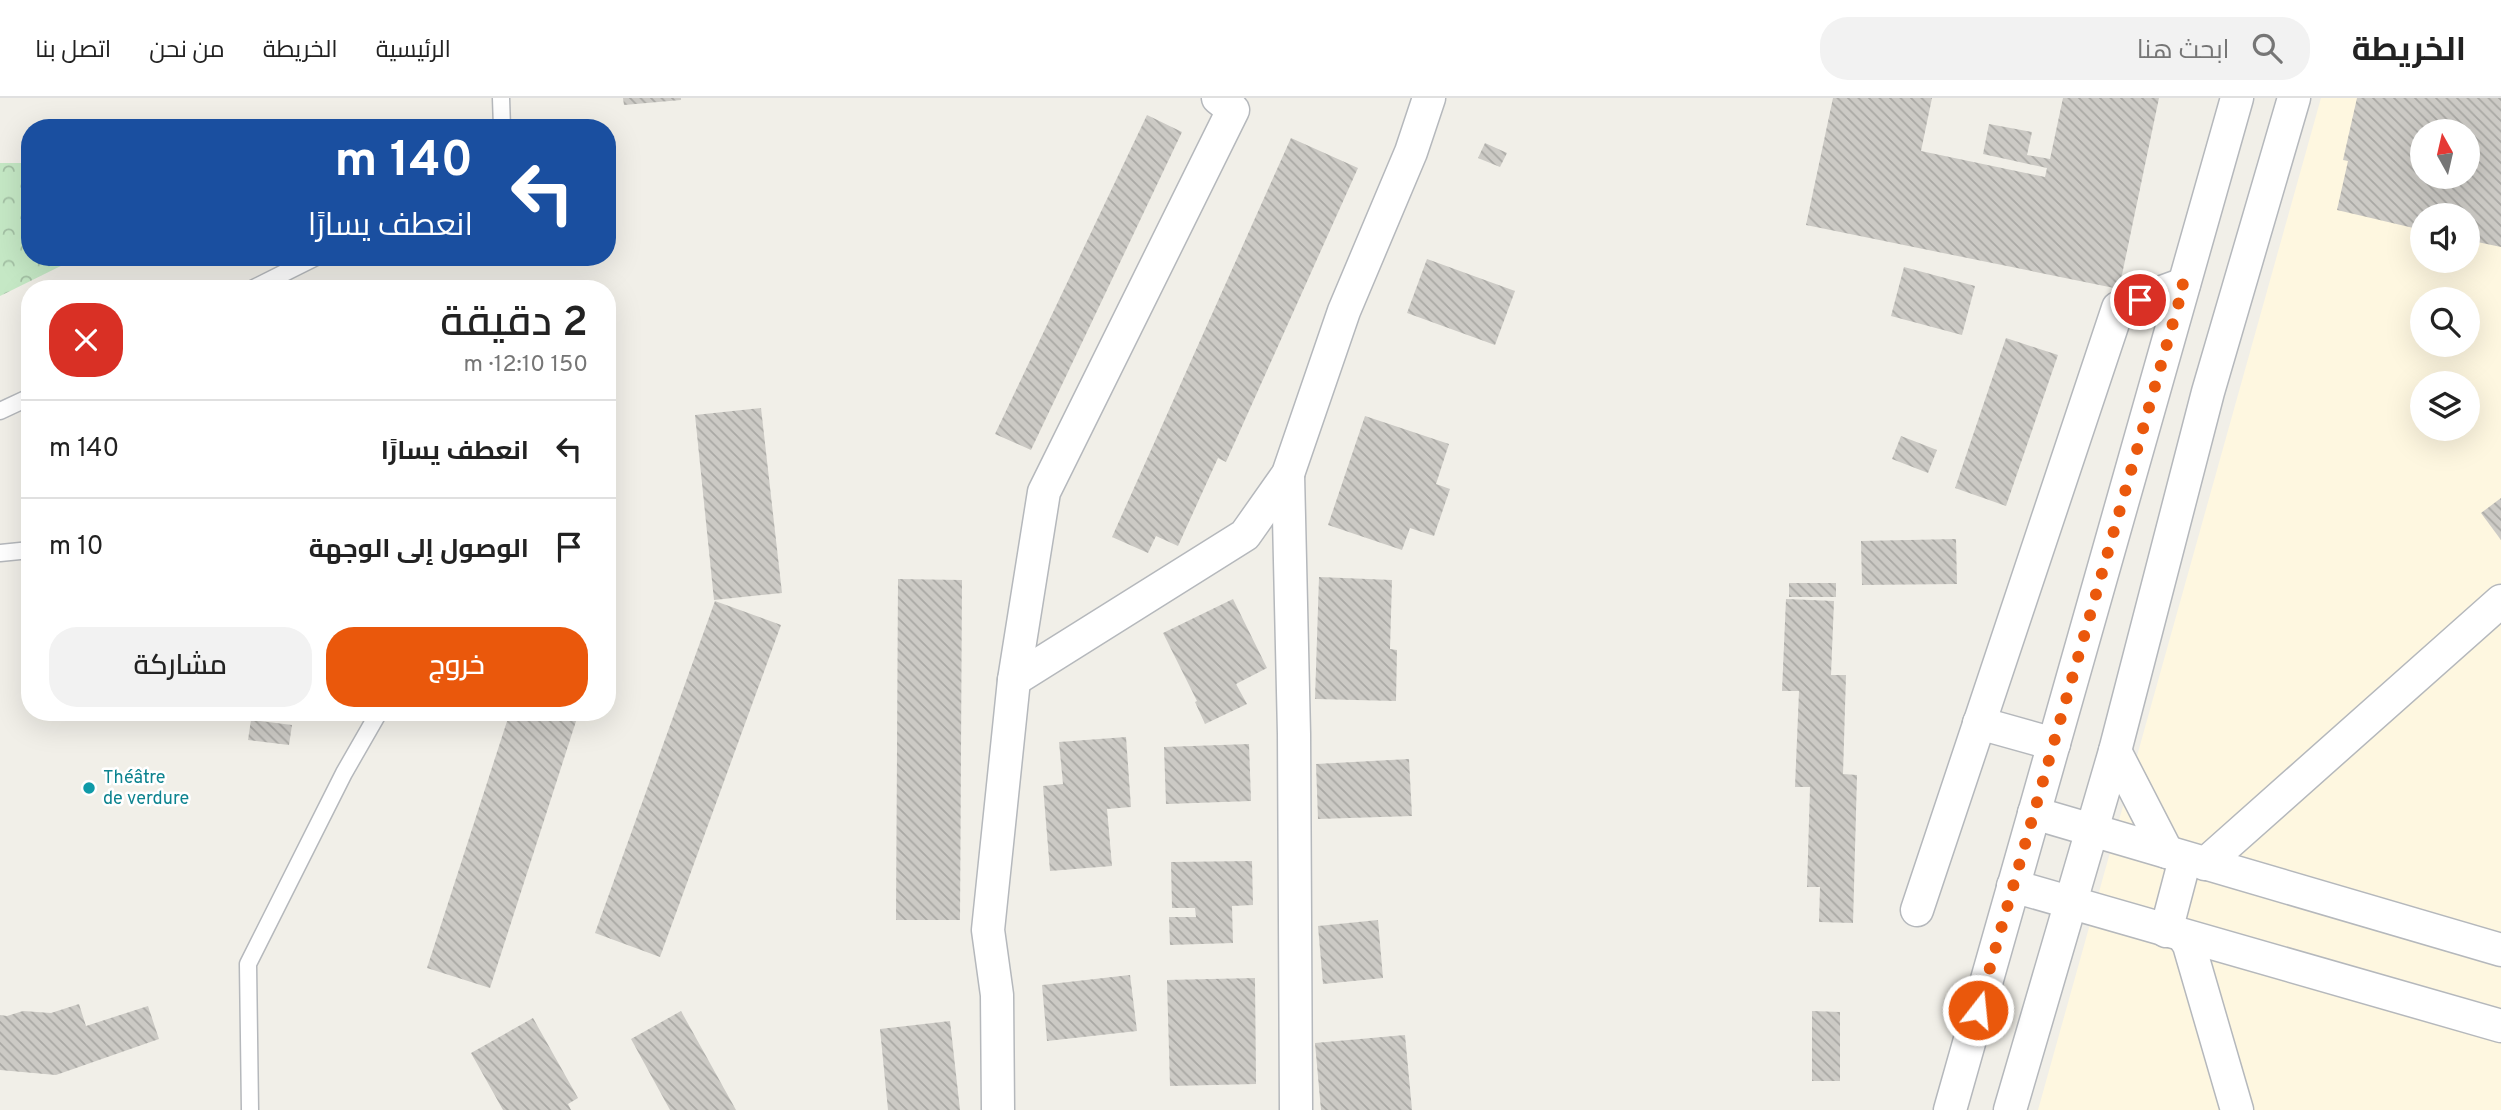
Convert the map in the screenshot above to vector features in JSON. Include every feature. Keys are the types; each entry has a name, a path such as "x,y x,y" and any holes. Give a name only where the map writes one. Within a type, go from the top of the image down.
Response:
{"street":[{"path":"998,1110 997,995 988,930 1014,680 1044,492 1233,110 1218,98"},
{"path":"1014,680 1245,536 1288,474 1344,311 1411,152 1429,98"},
{"path":"1950,1110 2237,98"},
{"path":"2010,1110 2115,751 2208,392 2294,98"},
{"path":"1917,910 2118,309 2184,284"},
{"path":"1288,474 1294,734 1296,1110"},
{"path":"2185,858 2501,601"},
{"path":"1979,723 2054,744"},
{"path":"2115,751 2185,858 2175,934"},
{"path":"2034,813 2501,950"},
{"path":"2013,886 2501,1027"},
{"path":"2175,934 2189,944 2237,1110"}],"lane":[{"path":"501,98 502,119"},
{"path":"269,280 298,266"},
{"path":"0,411 21,401"},
{"path":"0,553 21,551"},
{"path":"250,1110 248,964 344,773 374,721"}],"shaded area":[{"path":"2321,98 2501,98 2501,1110 2038,1110"}],"green space":[{"path":"0,163 21,163 21,266 61,266 32,280 21,280 21,286 0,296"}],"building":[{"path":"623,98 681,98 681,100 624,105"},
{"path":"1833,98 1932,98 1921,151 2045,177 2047,168 1983,154 1989,124 2032,132 2027,155 2050,159 2063,98 2159,98 2119,289 1806,225"},
{"path":"2357,98 2501,98 2501,247 2480,243 2480,203 2410,203 2410,227 2337,210 2348,161 2343,160"},
{"path":"1147,115 1182,132 1031,450 995,434"},
{"path":"1291,138 1358,168 1226,462 1218,458 1178,546 1156,536 1148,553 1112,537"},
{"path":"1485,143 1507,153 1500,167 1478,158"},
{"path":"1427,259 1515,291 1495,345 1407,313"},
{"path":"1904,267 1975,286 1962,335 1891,316"},
{"path":"2006,338 2058,355 2006,506 1955,488"},
{"path":"761,408 782,593 714,600 695,415"},
{"path":"1365,416 1449,444 1436,484 1450,489 1434,536 1410,528 1402,550 1328,525"},
{"path":"1901,436 1937,450 1928,473 1892,459"},
{"path":"2501,498 2501,540 2481,513"},
{"path":"1956,539 1957,584 1862,585 1861,541"},
{"path":"1319,577 1392,580 1390,649 1397,650 1396,701 1315,699"},
{"path":"898,579 962,580 960,920 896,920"},
{"path":"1789,583 1836,583 1836,597 1789,597"},
{"path":"1233,599 1267,668 1236,684 1247,704 1205,724 1195,702 1197,701 1163,633"},
{"path":"1786,599 1834,601 1831,675 1846,675 1843,774 1857,775 1853,923 1819,922 1820,887 1807,887 1810,787 1795,787 1799,691 1782,691"},
{"path":"715,601 781,625 660,957 595,933"},
{"path":"251,721 292,725 289,745 248,740"},
{"path":"507,721 576,721 490,988 427,968"},
{"path":"1126,737 1131,807 1107,809 1112,866 1050,871 1043,786 1063,784 1059,742"},
{"path":"1249,744 1251,801 1166,804 1164,747"},
{"path":"1409,759 1412,816 1318,819 1316,764"},
{"path":"1252,861 1253,905 1232,906 1233,943 1170,945 1169,917 1196,917 1195,908 1172,908 1171,862"},
{"path":"1378,920 1383,978 1323,984 1318,926"},
{"path":"1130,975 1137,1031 1047,1041 1042,985"},
{"path":"1255,978 1256,1084 1170,1086 1167,980"},
{"path":"79,1004 86,1026 148,1006 159,1039 56,1075 0,1070 0,1015 7,1016 23,1011 51,1013"},
{"path":"681,1011 736,1110 670,1110 631,1039"},
{"path":"1812,1011 1840,1012 1840,1081 1812,1081"},
{"path":"533,1018 578,1098 568,1104 571,1110 503,1110 471,1053"},
{"path":"950,1021 960,1110 888,1110 880,1029"},
{"path":"1405,1035 1412,1110 1321,1110 1315,1043"}],"place":[{"name":"Théâtre de verdure","path":"89,788"}],"route":[{"path":"1978,1010 2184,284 2140,300"}]}
